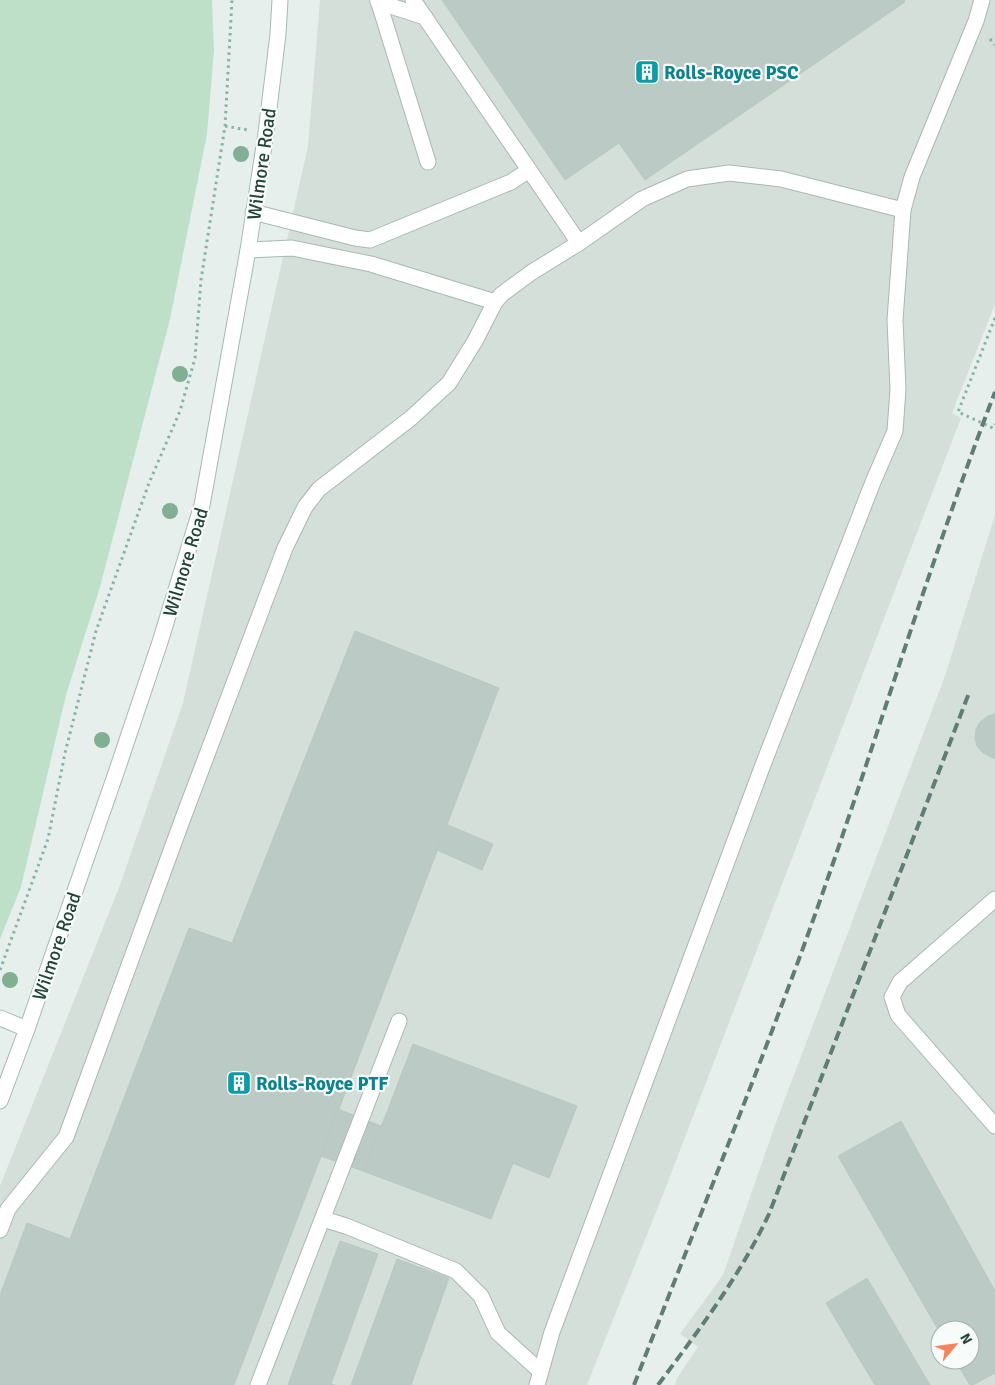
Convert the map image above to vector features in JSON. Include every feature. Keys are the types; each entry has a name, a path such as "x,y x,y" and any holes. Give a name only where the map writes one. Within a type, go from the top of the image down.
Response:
{"street":[{"name":"Wilmore Road","path":"0,1101 27,1029 160,642 202,505 254,212 278,34 280,0"},
{"path":"413,0 579,243"},
{"path":"538,1378 552,1332 758,779 895,431 898,389 896,320 903,210 912,177 976,21 982,0"},
{"path":"378,1 425,17"},
{"path":"378,1 428,162"},
{"path":"254,212 355,238 370,240 511,182 530,170"},
{"path":"0,1230 8,1209 66,1137 284,548 305,507 319,489 411,418 449,383 475,341 494,302 502,294 642,199 687,179 729,173 781,179 903,210"},
{"path":"248,250 292,248 370,264 494,302"},
{"path":"995,899 900,982 892,998 898,1015 995,1126"},
{"path":"0,1018 27,1029"},
{"path":"258,1385 400,1020"},
{"path":"322,1219 346,1226 456,1271 481,1296 498,1333 538,1378"}],"path":[{"path":"0,970 48,839 65,753 96,631 148,483 180,411 195,358 200,280 225,126 232,0"},
{"path":"995,318 958,412 994,428 995,424"}],"shaded area":[{"path":"320,0 995,0 995,304 952,413 961,418 664,1192 587,1385 0,1385 0,1186 120,885 183,703 308,146"},
{"path":"995,515 995,1385 675,1385 677,1378 698,1347 680,1334 723,1275 775,1125 945,676"}],"green space":[{"path":"0,0 212,0 214,50 207,134 170,319 100,587 66,695 21,887 0,939"}],"building":[{"name":"Rolls-Royce PSC","path":"442,0 904,0 905,2 645,180 619,143 565,180"},
{"name":"Rolls-Royce PTF","path":"355,631 499,688 234,1385 0,1385 0,1295 27,1223 70,1239 189,928 232,943"},
{"path":"995,714 995,759 983,753 977,746 975,738 976,729 980,722 988,716"},
{"path":"448,825 493,844 482,870 437,850"},
{"path":"413,1044 577,1106 549,1178 387,1112"},
{"path":"338,1109 381,1126 363,1171 321,1156"},
{"path":"387,1112 513,1163 491,1219 363,1171"},
{"path":"901,1121 995,1291 995,1373 970,1385 961,1370 980,1370 980,1320 933,1320 838,1156"},
{"path":"340,1241 378,1254 331,1384 335,1385 288,1385"},
{"path":"397,1259 449,1278 411,1385 351,1385"},
{"path":"867,1278 930,1385 875,1385 826,1303"}],"railway":[{"path":"634,1385 799,959 849,817 944,533 995,392"},
{"path":"658,1385 732,1281 769,1214 969,693"}],"place":[{"name":"Rolls-Royce PSC","path":"647,72"},
{"name":"Rolls-Royce PTF","path":"239,1083"}]}
